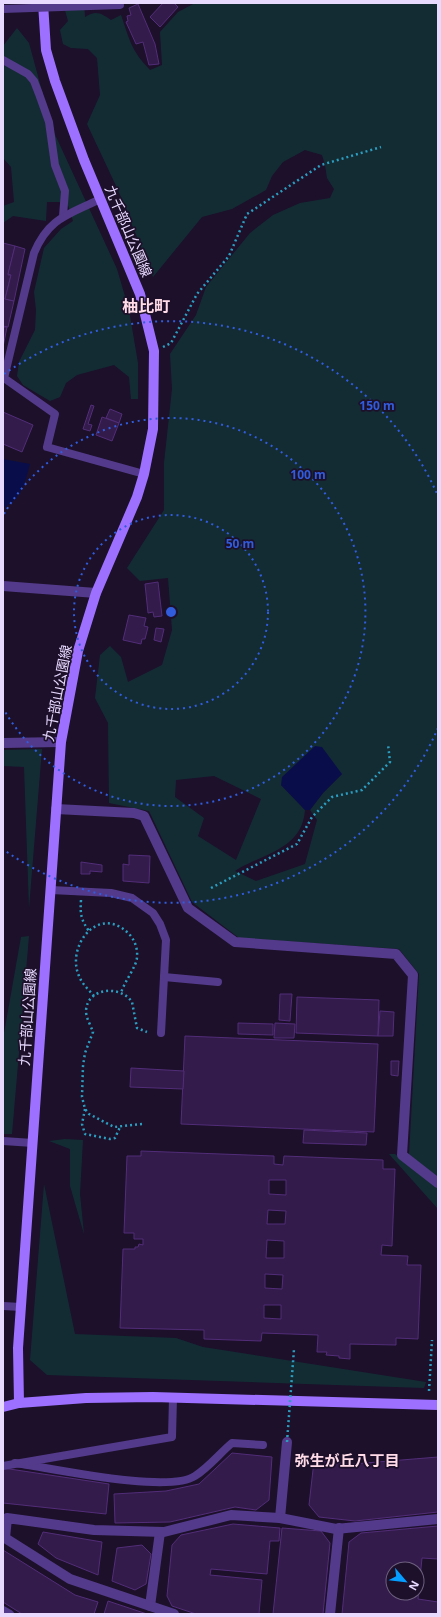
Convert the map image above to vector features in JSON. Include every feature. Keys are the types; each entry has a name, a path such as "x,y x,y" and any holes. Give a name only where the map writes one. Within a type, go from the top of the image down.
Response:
{"main road":[{"name":"九千部山公園線","path":"19,1403 18,1348 61,742 78,651 96,594 137,497 144,474 153,428 154,351 140,294 84,160 46,50 43,3"},
{"path":"3,1407 19,1403 86,1398 173,1398 438,1405"}],"street":[{"path":"3,586 96,594"},
{"path":"3,743 61,742"},
{"path":"56,809 134,813 144,816 188,908 235,942 396,954 413,975 402,1155 438,1183"},
{"path":"280,1518 287,1442"},
{"path":"174,1614 70,1579 5,1538 7,1518 94,1530 160,1532 231,1515 280,1518 339,1528 438,1518"},
{"path":"330,1614 339,1528"},
{"path":"150,1606 160,1532"}],"lane":[{"path":"3,9 122,4"},
{"path":"3,60 28,74 34,81 39,94 49,122 55,165 65,191 63,216"},
{"path":"100,199 74,213 63,216 49,228 39,242 34,253 4,378 55,414 47,447 144,474"},
{"path":"50,890 111,893 132,898 153,913 160,924 166,940 161,1033"},
{"path":"164,977 218,982"},
{"path":"3,1141 33,1143"},
{"path":"3,1306 21,1307"},
{"path":"3,1466 172,1437 173,1398"},
{"path":"15,1463 130,1481 167,1484 195,1477 232,1443 263,1446"},
{"path":"3,1610 10,1614"}],"path":[{"path":"154,351 170,344 197,294 229,256 247,214 321,165 381,147"},
{"path":"211,888 297,844 312,816 332,797 362,790 390,762 388,744"},
{"path":"82,892 80,915 89,930"},
{"path":"94,996 78,976 76,961 80,945 89,930 98,924 106,922 114,923 126,931 133,940 137,958 121,993"},
{"path":"142,1124 114,1127 89,1114 85,1109 82,1097 83,1066 85,1053 93,1032 86,1011 94,996 105,990 121,993 132,1002 137,1028 147,1032"},
{"path":"85,1109 82,1124 85,1134 110,1139 115,1138 120,1127"},
{"path":"429,1391 432,1340"},
{"path":"287,1442 294,1349"}],"shaded area":[{"path":"63,3 84,3 85,17 98,13 111,20 121,15 129,39 135,51 150,70 162,65 160,32 178,12 195,3 438,3 438,1177 409,1155 419,974 399,949 239,938 192,902 149,811 109,803 108,723 95,698 100,655 110,646 121,657 128,682 162,665 172,630 168,578 140,581 127,568 164,510 164,463 172,389 170,354 196,315 206,287 250,233 273,215 300,203 330,198 334,189 327,178 322,155 305,150 283,162 272,176 266,190 232,209 202,217 153,277 118,190 87,124 100,95 97,58 88,49 71,48 63,44 60,30 68,21","holes":["342,774 323,793 310,810 317,820 305,864 256,881 235,871 279,849 297,834 302,823 305,810 281,785","214,776 261,799 236,860 198,836 204,818 175,797 176,780"]},
{"path":"17,28 29,43 52,128 117,269 129,310 138,363 138,399 131,399 129,377 114,365 77,375 66,383 60,397 50,401 23,385 17,376 19,362 35,330 36,310 34,292 44,248 61,229 73,221 67,202 47,202 46,221 13,216 3,223 3,206 14,202 11,167 3,158 3,46"},
{"path":"3,459 30,464 19,495 15,500 3,508"},
{"path":"315,746 322,747 342,774 323,793 310,810 305,810 281,785 282,777"},
{"path":"42,749 29,908 24,767 3,766 3,750"},
{"path":"29,936 12,1134 3,1134 3,1039 21,937"},
{"path":"65,1139 83,1140 80,1194 84,1234 70,1186 70,1149 49,1141"},
{"path":"389,1154 395,1154 438,1188 438,1209"},
{"path":"44,1184 75,1334 176,1338 203,1347 426,1382 424,1388 47,1375 30,1360"}],"building":[{"path":"163,3 179,3 175,4 178,7 160,27 150,17"},
{"path":"138,4 155,44 159,64 149,65 143,42 136,44 126,22 128,21 127,16 131,15 129,8"},
{"path":"3,243 15,246 8,275 11,275 5,299 14,301 8,327 3,326"},
{"path":"15,246 25,249 14,301 5,299 11,275 8,274"},
{"path":"3,327 7,327 3,347"},
{"path":"91,405 94,406 88,424 92,425 90,431 83,429"},
{"path":"110,409 122,414 119,423 106,418"},
{"path":"3,412 33,425 22,452 3,444"},
{"path":"102,417 119,423 112,441 96,435"},
{"path":"158,582 162,616 154,617 153,612 148,613 145,584"},
{"path":"129,615 146,618 144,626 148,627 145,639 142,639 141,644 123,640"},
{"path":"156,628 164,629 161,642 154,640"},
{"path":"129,855 150,856 149,883 123,881 123,864 129,865"},
{"path":"81,862 102,865 102,872 90,871 90,874 81,874"},
{"path":"280,994 292,994 290,1021 279,1020"},
{"path":"297,997 379,1000 378,1036 296,1033"},
{"path":"380,1011 394,1012 393,1036 378,1036"},
{"path":"238,1023 273,1024 273,1035 238,1034"},
{"path":"275,1023 295,1024 294,1038 274,1038"},
{"path":"185,1036 378,1044 374,1132 181,1124"},
{"path":"391,1061 399,1061 398,1076 391,1075"},
{"path":"131,1068 184,1071 183,1089 130,1087"},
{"path":"304,1130 367,1133 366,1145 303,1143"},
{"path":"141,1151 274,1156 274,1164 283,1165 284,1156 383,1160 383,1169 395,1169 392,1246 382,1245 381,1255 408,1256 407,1265 421,1265 418,1339 396,1338 396,1345 350,1344 350,1359 326,1355 327,1352 317,1352 318,1335 262,1333 261,1341 204,1339 204,1330 120,1328 123,1249 135,1249 135,1247 138,1247 139,1244 143,1245 143,1239 134,1239 134,1233 124,1233 127,1156 141,1156","holes":["269,1180 286,1180 286,1195 269,1194","268,1210 286,1211 285,1224 267,1224","267,1240 284,1241 284,1258 266,1258","265,1274 283,1275 282,1289 265,1288","264,1305 281,1305 281,1319 264,1318"]},
{"path":"232,1453 272,1457 269,1500 256,1510 235,1507 170,1522 115,1523 114,1494 166,1491 199,1484"},
{"path":"438,1457 438,1512 355,1521 319,1517 309,1505 314,1461 353,1464"},
{"path":"3,1468 109,1484 106,1514 3,1503"},
{"path":"233,1524 280,1528 279,1541 270,1541 267,1574 211,1569 210,1575 262,1580 259,1614 196,1614 172,1606 167,1596 172,1545 181,1535"},
{"path":"438,1526 438,1559 422,1558 422,1561 385,1561 385,1601 425,1600 438,1602 438,1614 342,1614 349,1542 361,1533"},
{"path":"282,1528 321,1531 330,1543 323,1614 273,1614"},
{"path":"43,1532 102,1542 98,1575 56,1558 38,1544"},
{"path":"142,1545 151,1554 146,1584 135,1590 112,1581 117,1548"},
{"path":"3,1550 75,1595 98,1602 94,1614 22,1614 3,1602"},
{"path":"108,1601 147,1614 104,1614"}],"district":[{"name":"柚比町","path":"146,306"},
{"name":"弥生が丘八丁目","path":"347,1460"}]}
